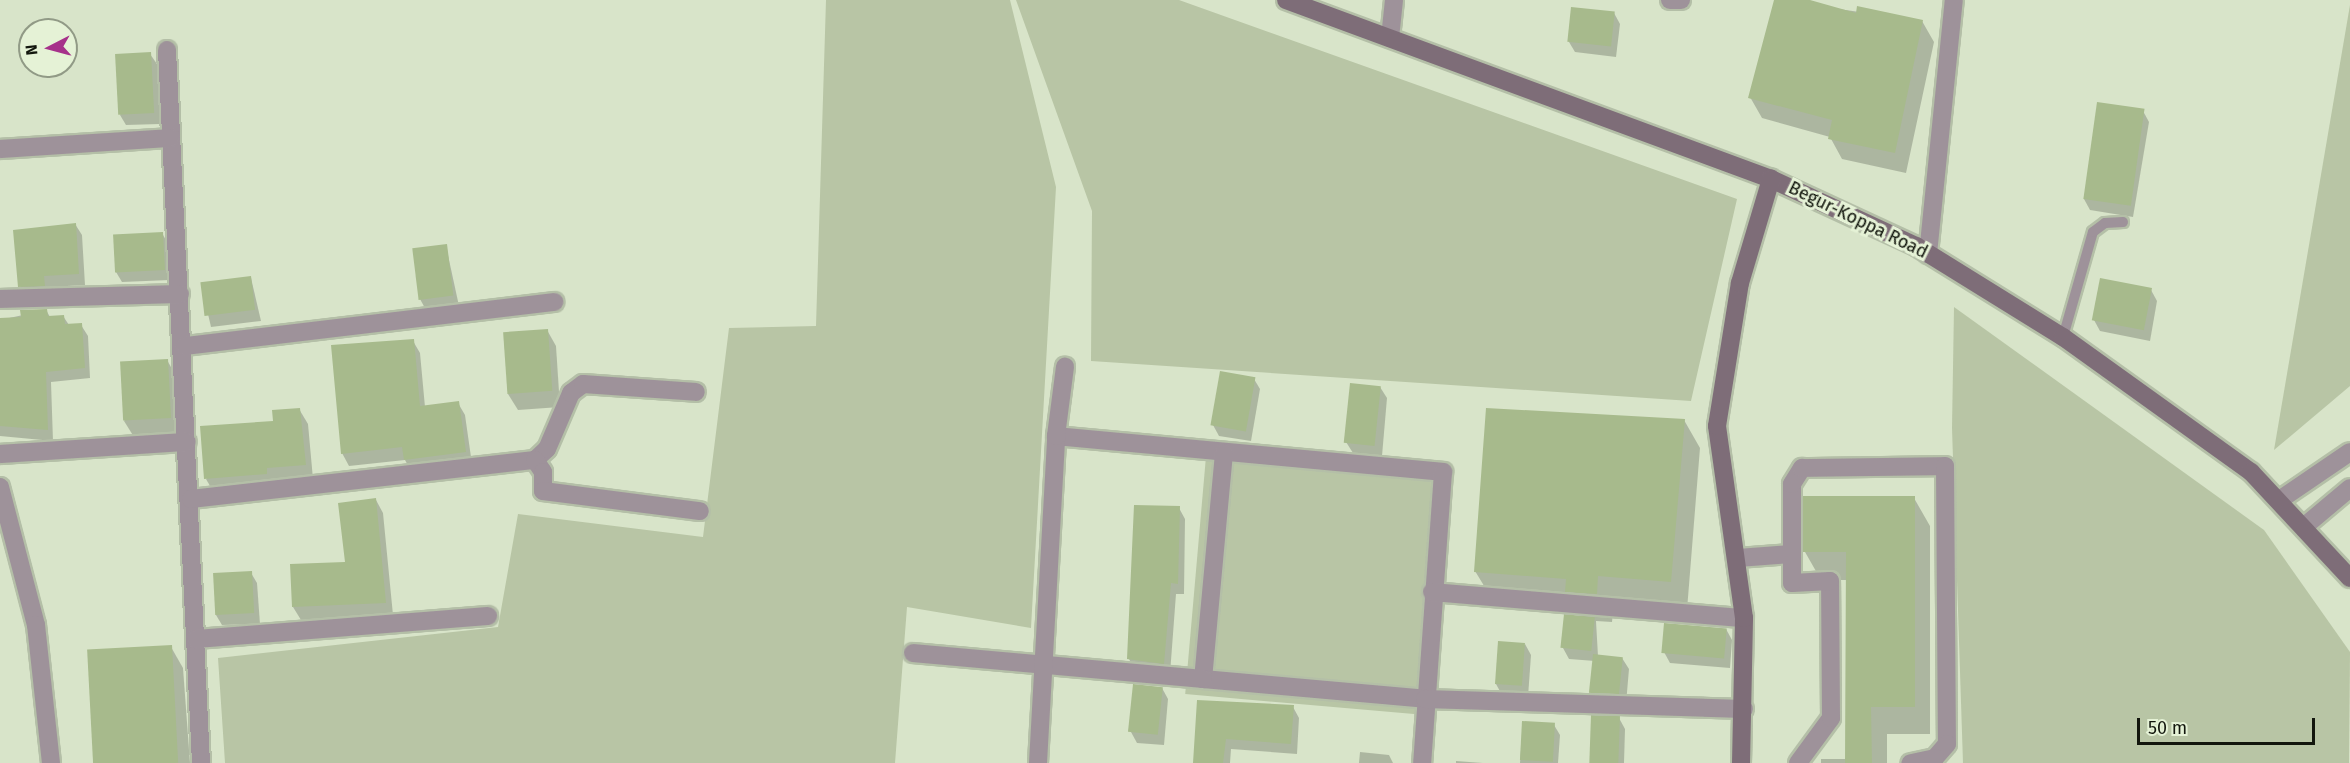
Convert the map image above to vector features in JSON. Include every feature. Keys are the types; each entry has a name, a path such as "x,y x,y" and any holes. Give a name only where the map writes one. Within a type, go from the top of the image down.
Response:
{"main road":[{"name":"Begur-Koppa Road","path":"1286,0 1771,178 1928,254 2063,338 2281,499 2350,578"},
{"path":"1741,763 1744,710 1744,618 1737,558 1719,458 1719,400 1740,283 1771,178"}],"street":[{"path":"1390,38 1395,0"},
{"path":"1670,0 1682,0"},
{"path":"1928,254 1954,0"},
{"path":"167,50 184,346 201,763"},
{"path":"0,149 171,138"},
{"path":"0,299 180,294"},
{"path":"184,346 554,302"},
{"path":"1038,763 1056,436 1065,367"},
{"path":"191,499 535,460 547,449 571,393 583,384 696,392"},
{"path":"1056,436 1443,472 1432,592 1422,763"},
{"path":"0,454 187,442"},
{"path":"2281,499 2350,452"},
{"path":"1203,679 1224,453"},
{"path":"535,460 543,472 543,491 700,511"},
{"path":"1798,763 1831,718 1830,581 1792,583 1792,484 1802,468 1945,466 1947,744 1935,758 1911,763"},
{"path":"0,487 36,625 51,763"},
{"path":"2306,525 2350,488"},
{"path":"1737,558 1792,554"},
{"path":"1432,592 1744,618"},
{"path":"196,639 488,616"},
{"path":"913,654 1425,699 1744,710"}],"lane":[{"path":"2063,338 2093,232 2105,223 2123,222"}],"green space":[{"path":"826,0 1010,0 1056,187 1031,628 907,607 895,763 225,763 218,658 498,627 518,514 703,537 729,328 816,326"},
{"path":"1016,0 1179,0 1737,199 1691,401 1091,361 1092,211"},
{"path":"2350,5 2350,386 2274,450"},
{"path":"1954,307 2264,530 2350,652 2349,763 1963,763 1952,428"},
{"path":"1207,445 1453,467 1431,716 1185,694"}],"building":[{"path":"1774,0 1810,0 1856,13 1857,6 1923,20 1895,153 1828,139 1832,120 1748,98"},
{"path":"1571,7 1615,12 1611,46 1567,42"},
{"path":"151,52 154,113 118,115 115,54"},
{"path":"2097,102 2145,109 2131,206 2083,199"},
{"path":"76,223 79,274 44,276 45,286 18,287 13,230"},
{"path":"163,232 165,270 115,273 113,235"},
{"path":"447,244 453,296 419,300 412,248"},
{"path":"251,276 255,310 205,316 200,282"},
{"path":"2100,278 2152,288 2144,330 2092,320"},
{"path":"47,309 48,316 64,315 65,324 82,323 85,368 46,372 48,430 0,426 0,318 21,317 20,310"},
{"path":"548,329 552,391 507,394 503,332"},
{"path":"414,339 420,406 459,401 466,452 404,460 402,447 341,454 331,345"},
{"path":"168,359 171,418 123,420 120,362"},
{"path":"1220,371 1255,377 1246,431 1210,425"},
{"path":"1350,383 1381,386 1375,446 1344,443"},
{"path":"300,408 306,465 267,468 267,474 204,479 200,426 273,421 272,410"},
{"path":"1486,408 1685,419 1671,582 1598,576 1597,594 1565,592 1566,579 1474,572"},
{"path":"1803,496 1915,496 1915,707 1871,707 1872,763 1845,763 1846,552 1803,552"},
{"path":"376,498 386,603 292,607 290,564 345,562 338,503"},
{"path":"1134,505 1180,506 1178,584 1171,583 1164,664 1127,659"},
{"path":"252,571 254,613 215,615 213,573"},
{"path":"1564,614 1595,617 1591,651 1560,648"},
{"path":"1664,623 1727,628 1724,658 1661,653"},
{"path":"1498,641 1525,643 1522,686 1495,684"},
{"path":"172,645 178,763 93,763 87,649"},
{"path":"1593,654 1623,657 1619,696 1589,693"},
{"path":"1133,684 1163,687 1158,735 1128,732"},
{"path":"1197,700 1294,705 1291,744 1226,739 1223,763 1193,763"},
{"path":"1591,715 1620,716 1618,763 1589,763"},
{"path":"1522,721 1555,723 1553,762 1520,760"}]}
